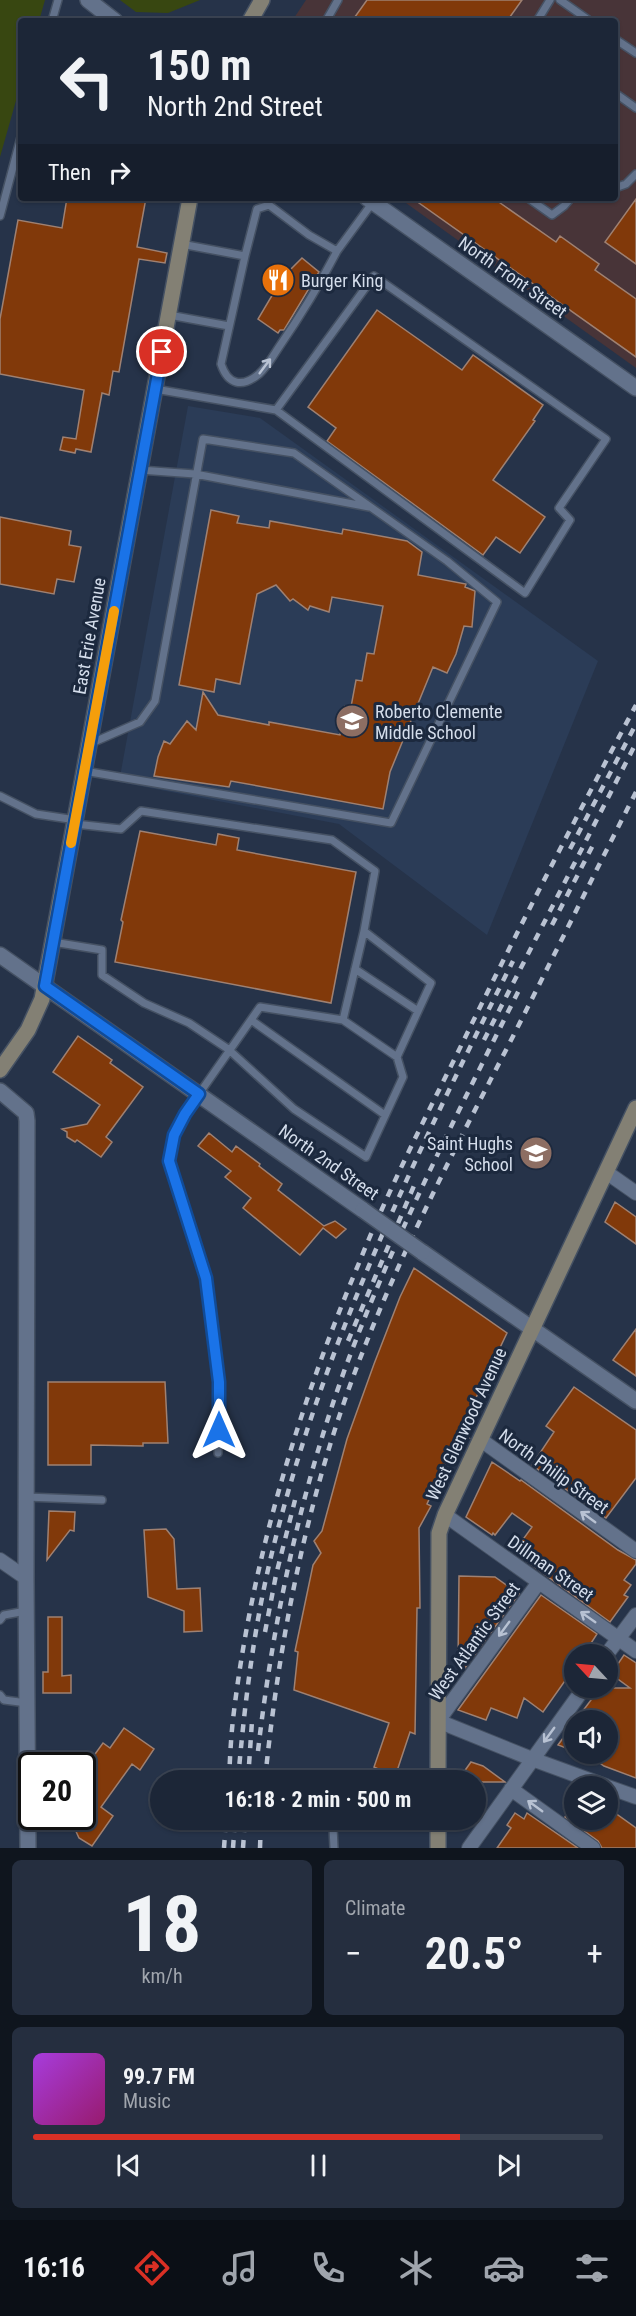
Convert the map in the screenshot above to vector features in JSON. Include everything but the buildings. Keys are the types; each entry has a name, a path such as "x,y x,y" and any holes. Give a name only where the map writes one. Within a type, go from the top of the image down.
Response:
{"main road":[{"path":"252,18 262,0"},
{"name":"East Erie Avenue","path":"0,1070 28,1030 37,1013 45,986 189,201"},
{"name":"West Glenwood Avenue","path":"438,1770 439,1533 445,1515 636,1108"},
{"path":"438,1830 438,1848"}],"street":[{"path":"88,0 111,18"},
{"name":"North Front Street","path":"371,201 636,388"},
{"name":"North 2nd Street","path":"0,955 636,1401"},
{"path":"0,1091 26,1113 27,1122 28,1848"},
{"path":"606,1172 636,1192"},
{"name":"North Philip Street","path":"481,1440 636,1551"},
{"name":"Dillman Street","path":"445,1515 636,1651"},
{"path":"0,1560 26,1578"},
{"name":"West Atlantic Street","path":"438,1721 539,1582"},
{"path":"615,1644 636,1615"},
{"path":"469,1848 577,1698"},
{"path":"438,1721 576,1776"},
{"path":"511,1789 593,1848"},
{"path":"618,1791 636,1797"}],"lane":[{"path":"53,18 58,0"},
{"path":"328,18 338,0"},
{"path":"539,18 550,0"},
{"path":"560,0 586,18"},
{"path":"618,41 636,53"},
{"path":"618,95 636,108"},
{"path":"0,216 18,148"},
{"path":"618,187 626,184 636,174"},
{"path":"337,251 309,235 269,205 257,209 221,364 225,376 233,382 246,383 261,373 311,300 337,251 369,201"},
{"path":"532,201 552,215 568,201"},
{"path":"182,244 245,256"},
{"path":"155,389 276,410 525,593 570,520 559,508 606,439 374,276 276,410"},
{"path":"168,315 229,326"},
{"path":"84,771 391,823 497,602 447,561 294,453 203,439 154,701 140,722 94,742 90,741"},
{"path":"140,470 195,474 371,507"},
{"path":"0,796 36,814 121,829 141,811 332,840 375,871 364,931 343,1020"},
{"path":"364,931 431,983 397,1057"},
{"path":"53,942 102,950 102,975 144,1004 189,1023 228,1049 294,1109 366,1157 403,1077 397,1057 343,1020 260,1007 228,1049 185,1114 174,1135 169,1161 206,1278 219,1382 218,1453"},
{"path":"355,969 418,1011"},
{"path":"251,1020 385,1115"},
{"path":"26,1497 102,1500"},
{"path":"0,1620 4,1615 26,1611"},
{"path":"0,1695 4,1700 27,1702"},
{"path":"333,1830 334,1848"}],"shaded area":[{"path":"306,0 636,0 636,368 403,201 618,201 618,18 294,18"},
{"name":"Roberto Clemente Middle School","path":"188,406 260,418 598,661 487,935 339,824 119,782"}],"green space":[{"path":"0,0 45,0 40,18 18,18 18,94 0,157"},
{"path":"120,0 200,0 168,13 136,12"}],"railway":[{"path":"230,1770 233,1720 242,1653 266,1539 298,1427 337,1317 370,1236 419,1131 523,921 636,705"},
{"path":"570,849 636,724"},
{"path":"484,1040 636,743"},
{"path":"266,1770 281,1657 305,1535 327,1455 363,1351 384,1299 431,1199 636,792"},
{"path":"552,925 594,843"},
{"path":"239,1770 249,1677 267,1574 312,1415 371,1260 440,1110 513,961"},
{"path":"258,1751 272,1653 291,1556 302,1507 330,1412 365,1318 406,1223 519,990"},
{"path":"348,1341 416,1181"},
{"path":"265,1632 276,1575 295,1500"},
{"path":"249,1770 252,1721"},
{"path":"224,1848 225,1830"},
{"path":"233,1848 234,1830"},
{"path":"243,1848 244,1830"},
{"path":"260,1848 261,1830"}],"slow traffic":[{"path":"71,843 114,611"}],"place":[{"name":"Burger King","path":"278,280"},
{"name":"Roberto Clemente Middle School","path":"352,721"},
{"name":"Saint Hughs School","path":"536,1153"}],"route":[{"path":"162,352 45,986 199,1094 174,1135 169,1161 206,1278 219,1382 219,1430"}]}
